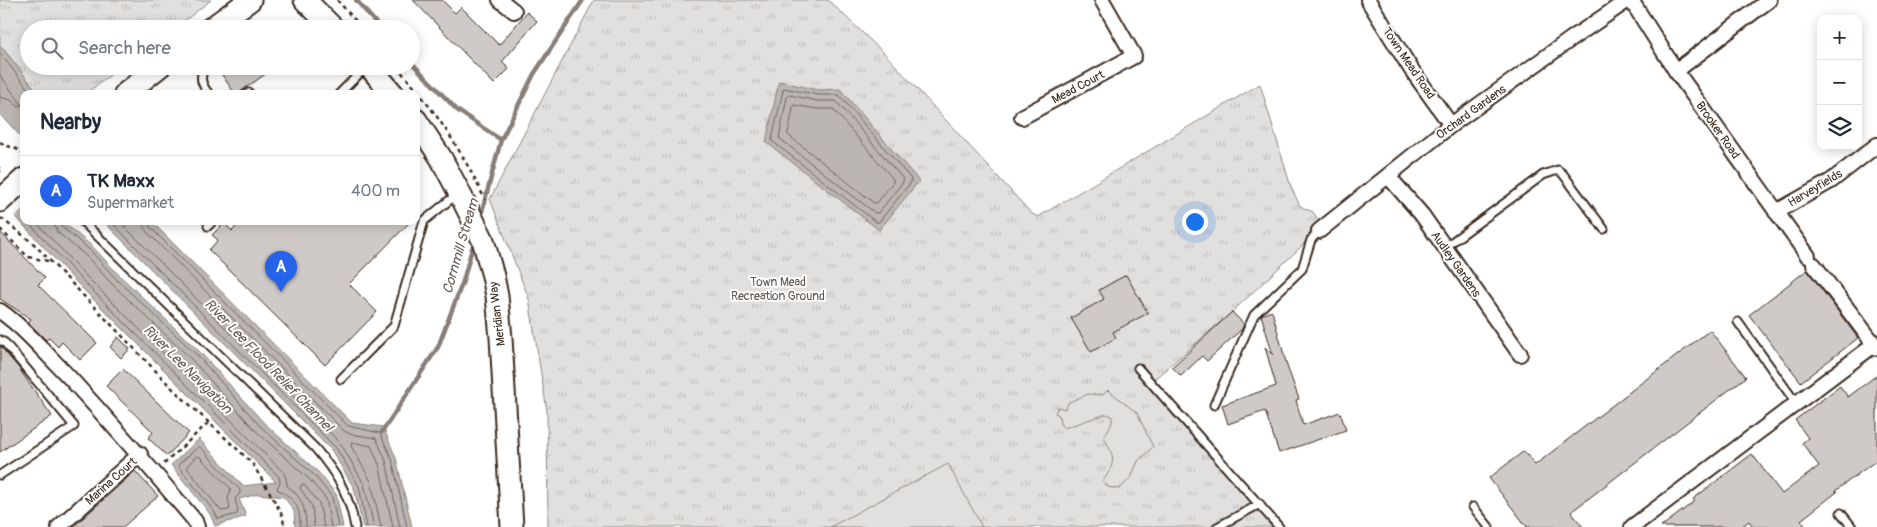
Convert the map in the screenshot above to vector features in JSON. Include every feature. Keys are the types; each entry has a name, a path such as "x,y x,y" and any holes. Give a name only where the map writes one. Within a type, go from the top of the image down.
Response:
{"main road":[{"path":"222,20 250,0"},
{"path":"305,0 325,20"},
{"path":"130,90 149,75"},
{"path":"376,75 389,90"},
{"name":"Meridian Way","path":"420,126 441,158 483,240 497,296 512,527"},
{"path":"0,200 20,182"}],"street":[{"path":"500,0 514,11"},
{"name":"Mead Court","path":"1022,117 1134,56 1102,0"},
{"name":"Town Mead Road","path":"1368,0 1411,69 1451,125"},
{"name":"Orchard Gardens","path":"1319,231 1389,177 1451,125 1571,39 1630,0"},
{"name":"Brooker Road","path":"1630,0 1676,71 1811,261 1876,347 1796,403 1632,527"},
{"path":"1676,71 1769,0"},
{"name":"Harveyfields","path":"1776,212 1831,181 1877,146"},
{"name":"Audley Gardens","path":"1389,177 1422,215 1520,354"},
{"path":"0,311 42,349 140,454 195,521 197,527"},
{"name":"Marina Court","path":"59,527 140,454"}],"lane":[{"path":"202,75 203,86 206,90"},
{"path":"344,90 359,75"},
{"path":"1444,247 1543,175 1558,170 1604,229"},
{"path":"341,379 394,326 424,221 459,192"},
{"path":"86,225 315,448 332,468 345,490 352,510 355,527"},
{"path":"1214,405 1254,315 1302,269 1311,240 1319,231"},
{"path":"1738,322 1796,403"},
{"path":"0,340 5,343 74,426 0,475"},
{"path":"1138,368 1279,527"},
{"path":"1217,527 1260,504"},
{"path":"1473,506 1489,527"},
{"path":"1841,513 1852,527"}],"path":[{"path":"337,0 355,20"},
{"path":"0,142 7,147 16,147 20,150"},
{"path":"0,218 34,244 49,262 173,388 252,463 283,517 284,527"},
{"path":"0,229 28,257 49,262"},
{"path":"155,473 209,422"}],"green space":[{"path":"0,0 211,0 185,20 20,20 20,70 0,45"},
{"name":"Town Mead Recreation Ground","path":"594,0 828,0 885,54 1032,214 1038,217 1260,84 1291,187 1300,206 1313,212 1319,221 1303,245 1232,312 1151,382 1281,527 548,527 547,411 529,299 490,199"},
{"path":"24,75 110,75 90,90 36,90"},
{"path":"1108,390 1137,413 1153,447 1138,461 1131,478 1119,489 1108,487 1103,481 1113,459 1104,437 1112,423 1112,416 1106,414 1064,428 1060,424 1059,415 1055,413 1058,407 1065,409 1069,402 1088,394 1103,395"},
{"path":"948,464 982,527 830,527"}],"water":[{"path":"0,45 20,70 20,75 24,75 36,90 20,90 20,136 0,114"},
{"path":"779,81 818,90 840,89 919,181 879,230 766,142"},
{"path":"0,167 1,172 20,189 20,221 16,217 0,209"},
{"name":"River Lee Navigation","path":"23,225 67,225 94,248 118,274 200,352 264,423 318,472 336,494 343,527 295,527 294,511 284,497 258,494 239,499 246,516 215,526 210,514 171,465 199,439 243,486 276,482 76,282"},
{"name":"River Lee Flood Relief Channel","path":"107,225 155,225 352,423 383,427 396,458 412,527 363,527 354,488 332,451"}],"pier":[{"path":"3,171 20,186 20,212 13,218 0,212 0,174"}],"building":[{"path":"413,0 442,0 455,13 461,7 499,45 527,12 537,21 502,62 509,69 494,84"},
{"path":"222,75 264,75 243,90 232,90"},
{"path":"222,225 226,225 232,231 238,225 407,225 349,284 377,312 325,365 209,250 218,240 212,235"},
{"path":"0,232 45,278 38,285 97,343 80,360 62,342 58,347 49,338 46,340 28,322 31,319 0,299"},
{"path":"1807,270 1858,338 1801,382 1749,315"},
{"path":"1126,275 1148,313 1113,332 1116,338 1091,352 1071,318 1104,299 1099,290"},
{"path":"1272,311 1287,366 1299,399 1296,400 1303,425 1340,412 1346,430 1279,453 1265,411 1228,424 1222,405 1276,386 1265,347 1273,355 1261,315"},
{"path":"1232,312 1244,324 1242,329 1207,361 1202,356 1181,376 1172,367"},
{"path":"1710,330 1746,377 1571,512 1583,527 1527,527 1489,478 1524,451 1535,465"},
{"path":"118,337 130,349 121,358 110,347"},
{"path":"0,346 18,367 52,416 0,452"},
{"path":"123,369 189,433 167,456 148,438 153,432 106,386"},
{"path":"1877,375 1877,460 1835,491 1837,492 1801,520 1806,527 1753,527 1749,521 1741,527 1661,527 1695,501 1693,499 1752,454 1782,494 1819,466 1802,443 1808,438 1795,420 1840,386 1848,397"},
{"path":"135,471 158,496 123,527 73,527"}],"waterway":[{"path":"356,0 373,20"},
{"name":"Cornmill Stream","path":"480,219 501,140 534,74 583,0"},
{"path":"420,71 457,110 501,140"},
{"name":"Cornmill Stream","path":"382,432 438,347 463,281 475,238"}],"place":[{"name":"TK Maxx","path":"281,292"}]}
